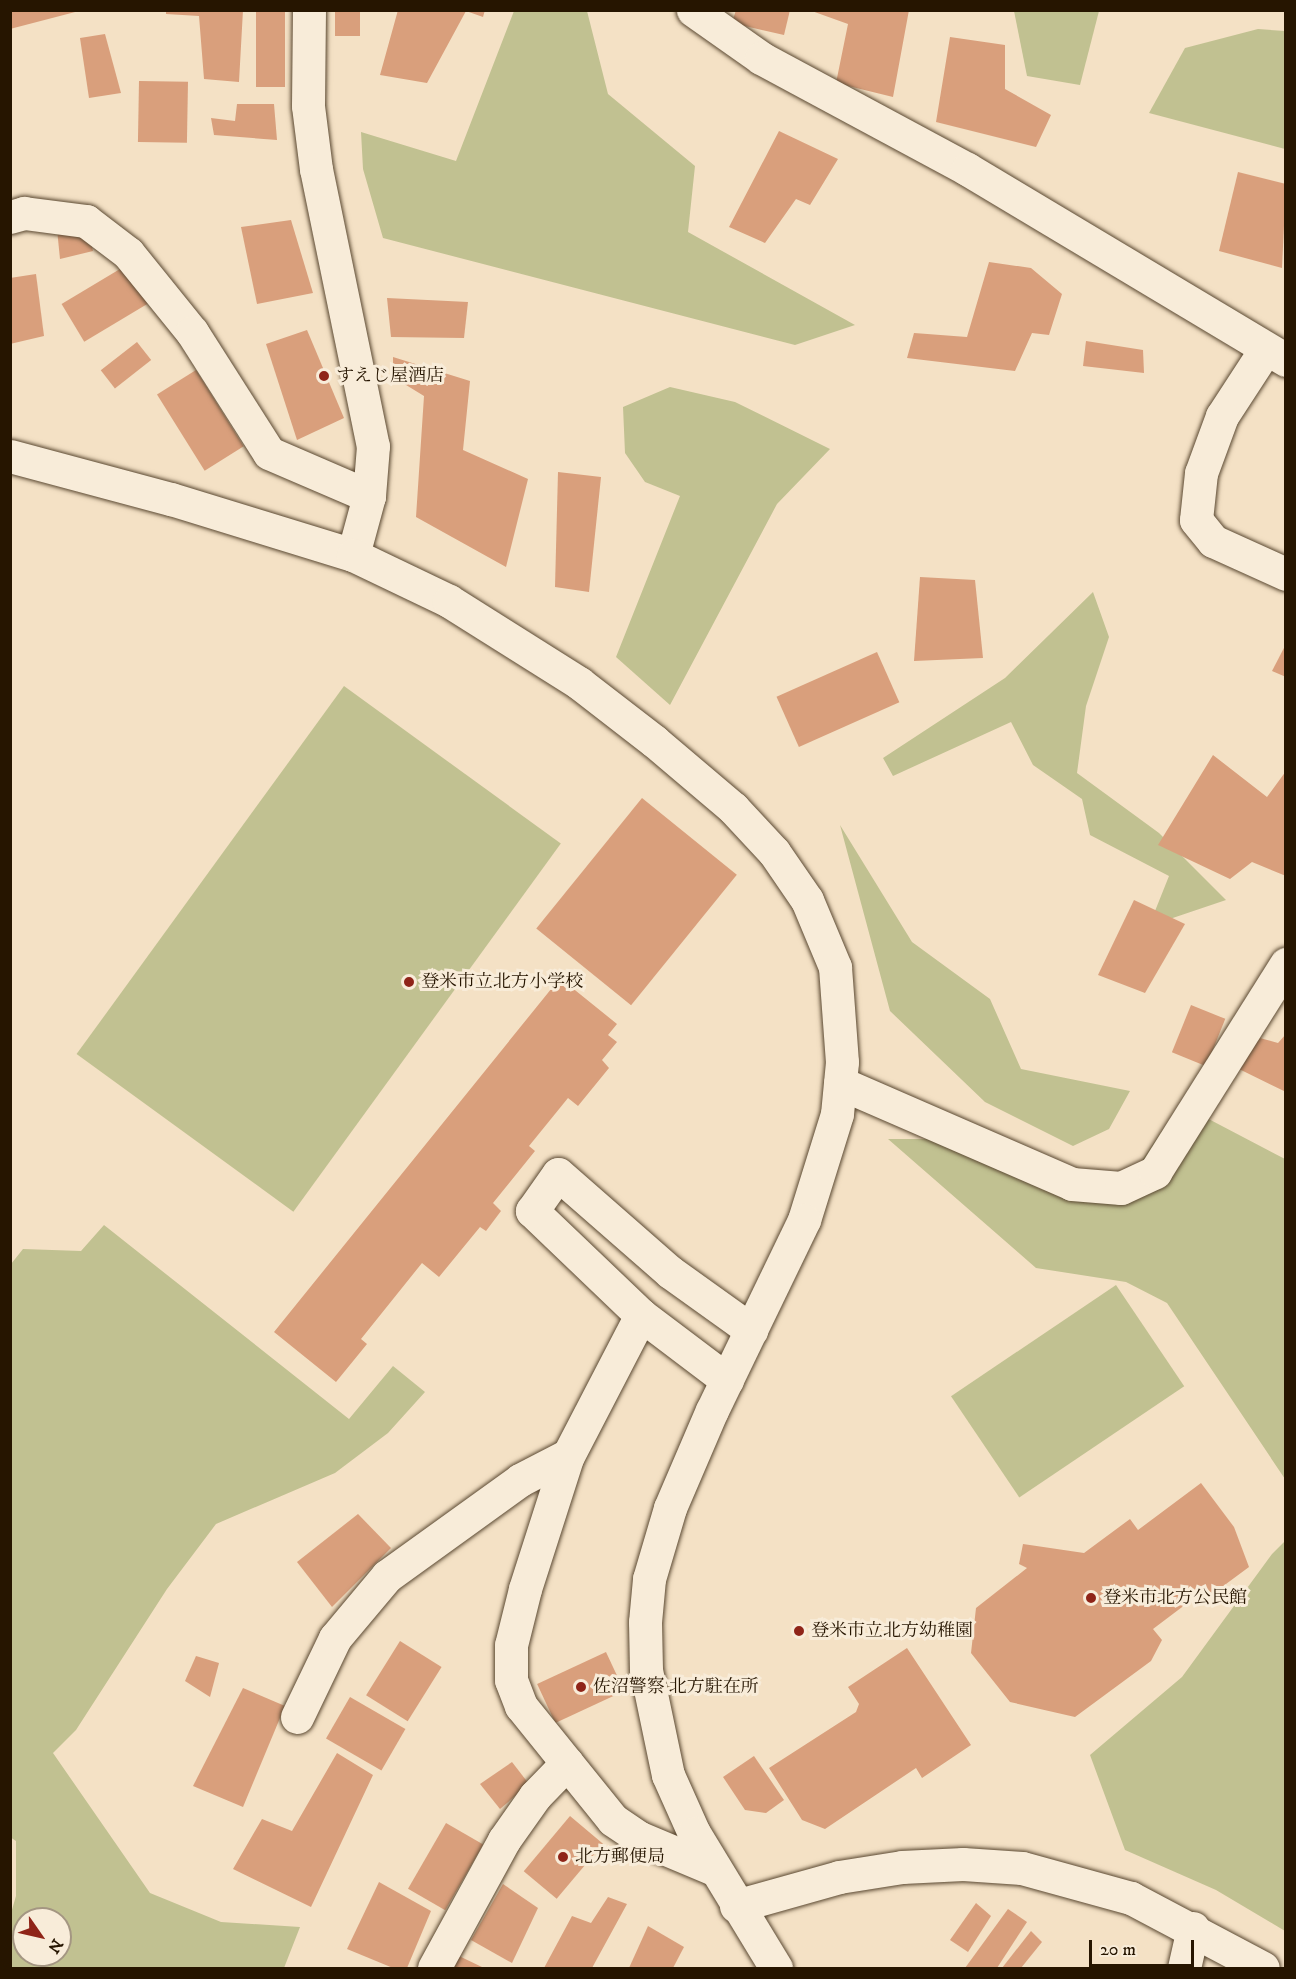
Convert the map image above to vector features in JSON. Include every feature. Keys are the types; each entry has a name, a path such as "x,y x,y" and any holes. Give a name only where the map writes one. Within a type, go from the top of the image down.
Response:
{"street":[{"path":"309,10 308,106 315,159 373,446 369,496 353,555"},
{"path":"693,10 761,58 967,169 1275,355 1222,416 1202,473 1196,520 1213,542 1286,574"},
{"path":"10,218 24,213 86,221 128,253 192,332 269,453 369,496"},
{"path":"10,456 171,499 353,555 449,601 579,683 724,801 760,838 807,900 835,968 840,1012 840,1083 837,1114 808,1210 669,1508 649,1580 645,1622 646,1670 668,1775 736,1906 776,1968"},
{"path":"840,1083 1072,1184 1121,1188 1155,1172 1286,964"},
{"path":"727,1380 640,1315 532,1211 558,1174 670,1272 751,1330"},
{"path":"640,1315 568,1455 525,1589 511,1657 511,1680 522,1706 613,1820 648,1842 716,1870"},
{"path":"297,1717 335,1638 387,1576 520,1480 568,1455"},
{"path":"434,1968 504,1840 535,1796 567,1763"},
{"path":"736,1906 839,1877 902,1867 963,1864 1022,1868 1071,1879 1131,1898 1193,1928 1263,1968"},
{"path":"1184,1968 1193,1928"}],"green space":[{"path":"514,11 587,11 608,94 695,166 688,232 855,325 795,345 383,238 363,169 361,132 456,161"},
{"path":"1014,11 1099,11 1080,85 1027,76"},
{"path":"1258,29 1285,31 1285,149 1149,113 1185,48"},
{"path":"670,387 735,402 830,449 777,504 670,705 616,657 680,496 645,482 625,453 623,407"},
{"path":"1093,592 1109,637 1086,706 1077,773 1159,833 1226,900 1149,926 1169,876 1090,835 1082,799 1033,765 1011,722 893,776 883,758 1005,678"},
{"path":"344,686 561,844 293,1212 77,1054"},
{"path":"840,825 912,942 990,999 1021,1069 1130,1091 1109,1129 1073,1146 985,1102 890,1011"},
{"path":"1180,1104 1285,1159 1285,1479 1167,1303 1126,1282 1036,1268 888,1139 943,1139 1043,1190 1094,1196 1137,1168"},
{"path":"104,1225 349,1419 393,1366 425,1392 388,1433 335,1473 216,1524 167,1589 76,1730 53,1753 150,1893 221,1922 300,1927 284,1968 11,1968 12,1910 12,1967 72,1967 72,1907 13,1907 16,1896 16,1841 10,1837 11,1264 23,1249 81,1251"},
{"path":"1116,1285 1184,1386 1019,1497 951,1396"},
{"path":"1285,1541 1285,1931 1216,1890 1125,1850 1090,1755 1182,1677 1272,1554"}],"building":[{"path":"10,10 79,10 79,11 10,29"},
{"path":"166,10 243,10 239,82 204,79 199,16 166,14"},
{"path":"256,10 285,10 285,87 256,87"},
{"path":"335,10 360,10 360,36 335,36"},
{"path":"398,10 485,10 483,17 466,11 427,83 380,75"},
{"path":"736,10 790,10 784,35 732,23"},
{"path":"809,10 909,10 893,97 836,83 848,24"},
{"path":"105,34 121,93 89,98 80,38"},
{"path":"950,37 1005,45 1005,89 1051,115 1036,147 936,122"},
{"path":"139,81 188,82 187,143 138,142"},
{"path":"237,104 274,104 277,140 214,135 211,118 235,121"},
{"path":"779,131 838,159 810,205 796,199 765,243 729,227"},
{"path":"1238,172 1286,184 1282,268 1219,251"},
{"path":"291,220 313,293 257,304 241,227"},
{"path":"57,229 89,234 93,251 60,259"},
{"path":"989,262 1031,268 1062,294 1049,335 1032,333 1015,371 907,358 914,333 967,337"},
{"path":"125,266 148,304 84,342 62,304"},
{"path":"36,274 44,336 10,344 10,278"},
{"path":"387,298 468,302 464,338 391,337"},
{"path":"307,330 344,418 297,440 266,344"},
{"path":"1086,341 1143,350 1144,373 1083,366"},
{"path":"137,342 151,360 115,388 101,370"},
{"path":"393,357 470,381 463,450 528,479 506,567 416,517 424,396 393,377"},
{"path":"196,370 244,446 205,471 157,394"},
{"path":"558,472 601,477 589,592 555,587"},
{"path":"920,577 975,580 983,658 914,661"},
{"path":"1286,644 1286,677 1272,671"},
{"path":"877,652 899,702 799,747 777,697"},
{"path":"1213,755 1267,797 1286,771 1286,876 1252,862 1230,879 1158,845"},
{"path":"642,798 737,875 631,1005 536,929"},
{"path":"1134,900 1185,924 1145,993 1098,975"},
{"path":"560,978 617,1024 608,1035 617,1042 602,1060 609,1068 578,1106 568,1098 529,1146 535,1151 493,1203 501,1211 486,1231 480,1227 439,1277 422,1263 361,1339 367,1344 336,1382 274,1332"},
{"path":"1191,1005 1225,1019 1206,1066 1172,1052"},
{"path":"1286,1034 1286,1092 1239,1069 1256,1037 1278,1043"},
{"name":"登米市北方公民館","path":"1201,1483 1234,1527 1249,1567 1203,1601 1198,1595 1153,1629 1162,1640 1151,1661 1075,1717 1010,1702 971,1653 976,1608 1027,1568 1019,1564 1023,1544 1084,1553 1130,1519 1138,1530"},
{"path":"358,1514 391,1548 332,1607 297,1562"},
{"path":"400,1641 442,1667 408,1721 366,1695"},
{"path":"907,1648 971,1745 922,1778 916,1768 825,1829 802,1820 769,1768 856,1712 859,1704 848,1687"},
{"name":"佐沼警察 北方駐在所","path":"606,1652 624,1691 555,1723 537,1684"},
{"path":"196,1656 219,1663 210,1697 185,1681"},
{"path":"243,1688 285,1706 243,1807 193,1786"},
{"path":"350,1697 405,1729 381,1771 326,1739"},
{"path":"337,1753 373,1775 311,1907 233,1869 262,1819 292,1831"},
{"path":"754,1756 784,1800 766,1813 745,1810 723,1777"},
{"path":"512,1762 529,1784 500,1809 480,1784"},
{"path":"570,1816 603,1844 557,1899 524,1871"},
{"path":"446,1823 483,1844 445,1910 408,1889"},
{"path":"379,1882 431,1911 407,1968 393,1968 347,1949"},
{"path":"503,1884 538,1908 512,1963 471,1940"},
{"path":"608,1897 627,1904 592,1968 544,1968 572,1916 591,1923"},
{"path":"976,1903 991,1916 968,1952 950,1940"},
{"path":"1008,1909 1027,1922 997,1968 965,1968"},
{"path":"648,1926 684,1947 673,1968 629,1968"},
{"path":"1031,1931 1042,1942 1021,1968 1002,1968"},
{"path":"459,1956 484,1968 454,1968"}],"place":[{"name":"すえじ屋酒店","path":"324,376"},
{"name":"登米市立北方小学校","path":"409,982"},
{"name":"登米市北方公民館","path":"1091,1598"},
{"name":"登米市立北方幼稚園","path":"799,1631"},
{"name":"佐沼警察 北方駐在所","path":"581,1687"},
{"name":"北方郵便局","path":"563,1857"}]}
